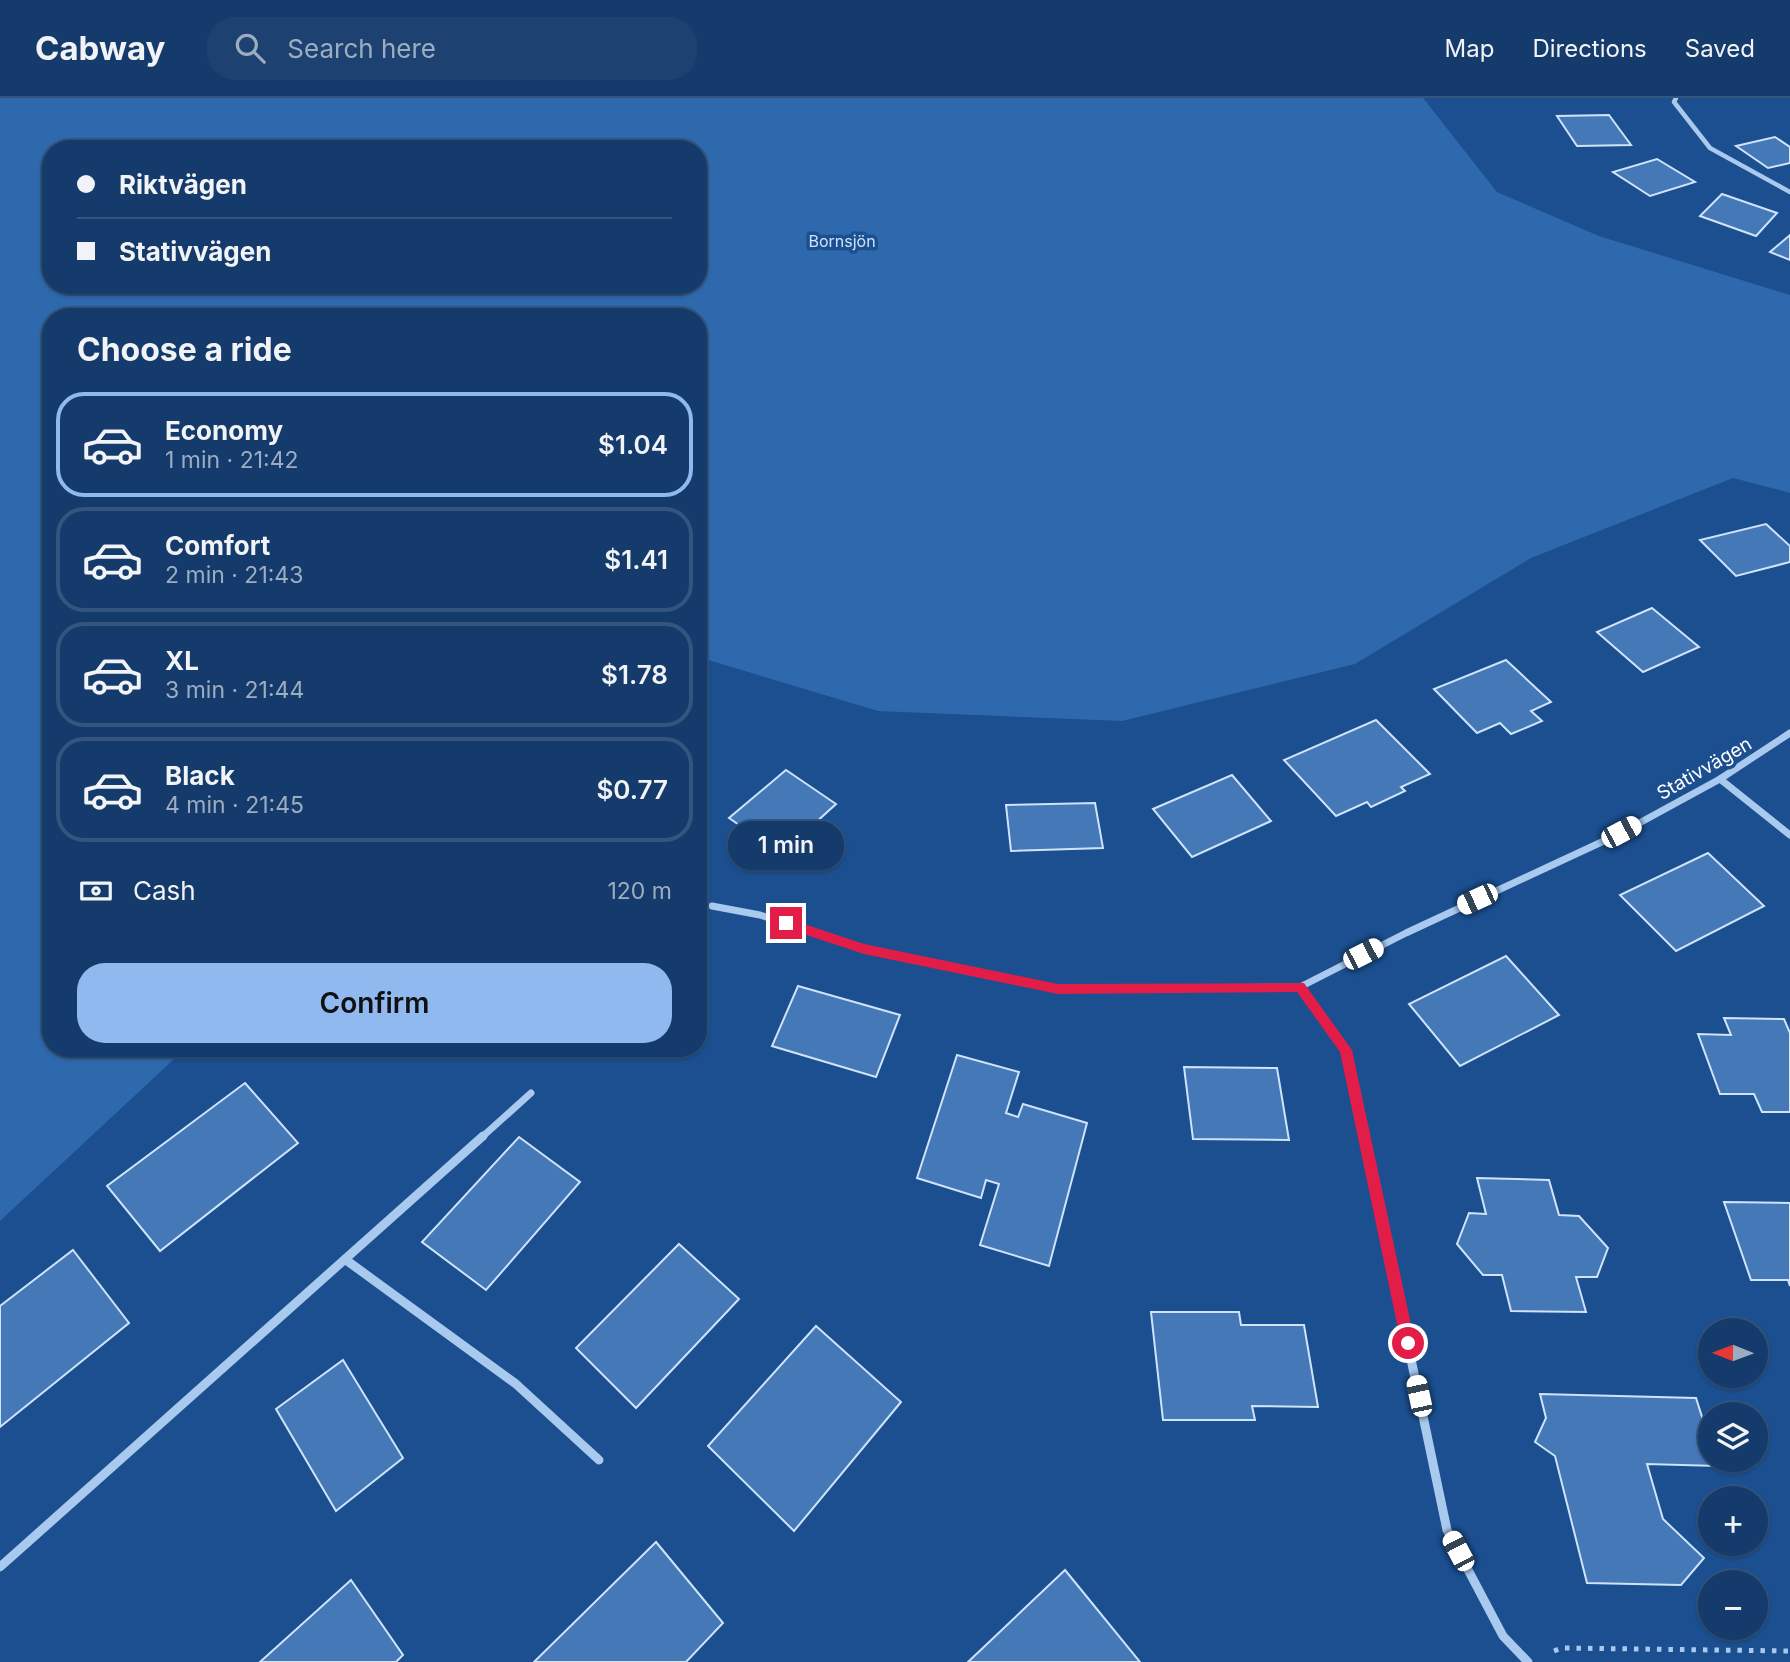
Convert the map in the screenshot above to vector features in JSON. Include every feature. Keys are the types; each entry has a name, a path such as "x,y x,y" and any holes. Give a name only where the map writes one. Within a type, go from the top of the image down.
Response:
{"street":[{"path":"1676,98 1674,102 1710,148 1790,192"},
{"name":"Stativvägen","path":"712,906 760,915 864,949 1058,989 1300,986 1621,832 1720,779 1790,733"},
{"path":"1720,779 1790,835"},
{"path":"1300,986 1346,1050 1447,1530 1503,1636 1527,1661"},
{"path":"0,1567 531,1093"},
{"path":"346,1259 516,1384 599,1460"}],"path":[{"path":"1527,1661 1562,1648 1790,1651"}],"green space":[{"name":"Bornsjön","path":"0,98 1423,98 1497,192 1599,236 1790,295 1790,493 1733,478 1531,558 1355,664 1122,721 878,711 707,660 707,308 42,308 42,1057 176,1057 0,1221"}],"building":[{"path":"1609,115 1631,145 1577,146 1557,116"},
{"path":"1775,137 1790,147 1790,163 1768,168 1736,146"},
{"path":"1657,159 1695,182 1650,196 1613,172"},
{"path":"1722,194 1777,213 1756,236 1700,216"},
{"path":"1790,235 1790,260 1770,252"},
{"path":"1766,524 1790,546 1790,562 1736,576 1700,540"},
{"path":"1652,608 1699,647 1643,672 1597,632"},
{"path":"1506,660 1551,702 1531,711 1542,721 1511,734 1500,723 1477,733 1434,689"},
{"path":"1376,720 1430,774 1401,787 1405,791 1371,807 1367,802 1336,816 1284,760"},
{"path":"786,770 836,804 781,854 729,818"},
{"path":"1232,775 1271,821 1192,857 1153,809"},
{"path":"1095,803 1103,848 1011,851 1006,805"},
{"path":"1708,853 1764,906 1676,951 1620,895"},
{"path":"1506,956 1559,1015 1460,1066 1409,1004"},
{"path":"798,986 900,1015 876,1077 772,1046"},
{"path":"1724,1018 1784,1019 1790,1033 1790,1112 1762,1112 1754,1094 1720,1094 1698,1034 1731,1035"},
{"path":"957,1055 1019,1072 1006,1113 1018,1117 1023,1104 1087,1123 1049,1266 980,1245 999,1184 986,1180 981,1198 917,1178"},
{"path":"1184,1067 1277,1068 1289,1140 1193,1139"},
{"path":"245,1083 298,1143 160,1251 107,1186"},
{"path":"519,1137 580,1182 486,1290 422,1242"},
{"path":"1477,1178 1549,1180 1559,1215 1579,1216 1608,1248 1597,1277 1576,1277 1586,1312 1511,1311 1502,1275 1483,1275 1457,1244 1469,1213 1486,1214"},
{"path":"1724,1202 1790,1203 1790,1286 1788,1280 1751,1280"},
{"path":"679,1244 739,1299 636,1408 576,1348"},
{"path":"73,1250 129,1323 0,1427 0,1306"},
{"path":"1151,1312 1239,1312 1241,1325 1304,1325 1318,1407 1252,1406 1255,1420 1163,1420"},
{"path":"816,1326 901,1402 794,1531 708,1446"},
{"path":"343,1360 403,1458 336,1511 276,1409"},
{"path":"1540,1394 1696,1398 1698,1465 1647,1464 1663,1519 1698,1552 1698,1556 1704,1558 1681,1585 1587,1583 1555,1456 1535,1442 1546,1418"},
{"path":"656,1542 723,1623 686,1662 534,1662"},
{"path":"1065,1570 1140,1662 968,1662"},
{"path":"351,1580 403,1655 396,1662 260,1662"}],"route":[{"path":"786,923 864,949 1058,989 1300,986 1346,1050 1408,1343"}]}
